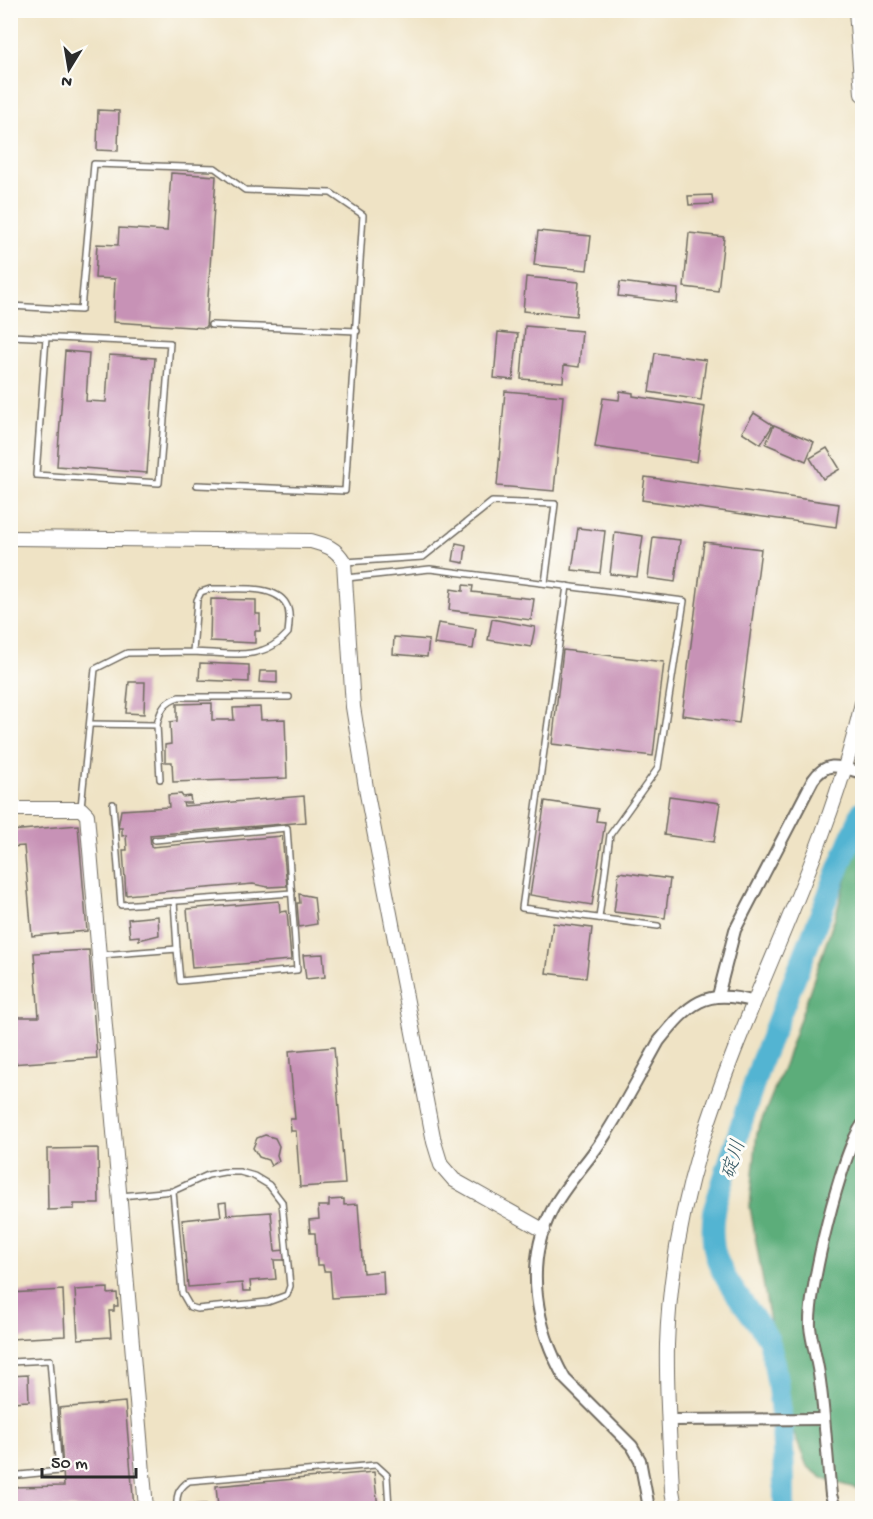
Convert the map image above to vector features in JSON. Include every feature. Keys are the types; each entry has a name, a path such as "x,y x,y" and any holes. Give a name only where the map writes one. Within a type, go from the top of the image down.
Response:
{"street":[{"path":"856,10 862,94"},
{"path":"10,538 311,541 328,546 339,554 344,562 353,707 434,1142 441,1164 454,1180 543,1230"},
{"path":"675,1509 667,1345 674,1272 682,1224 701,1145 844,768 862,703"},
{"path":"717,996 735,930 820,769 828,766 862,773"},
{"path":"10,809 81,808 87,815 146,1509"},
{"path":"649,1509 640,1460 632,1446 565,1379 558,1367 537,1310 535,1294 543,1230 551,1210 578,1169 603,1138 659,1041 693,1006 712,996 754,1002"},
{"path":"835,1509 820,1383 810,1329 810,1308 829,1218 853,1138 862,1125"},
{"path":"669,1420 823,1419"}],"lane":[{"path":"10,306 81,310 94,164 215,168 245,190 331,193 363,215 345,491 197,485"},
{"path":"211,325 357,331"},
{"path":"10,336 170,343 159,483 36,475 46,338"},
{"path":"344,562 423,557 492,502 555,504 546,584"},
{"path":"345,578 430,569 684,601 658,768 610,836 599,918"},
{"path":"567,586 522,908 658,926"},
{"path":"81,808 95,669 127,653 253,654 265,651 280,643 288,633 287,605 278,595 266,591 210,589 201,592 197,600 193,652"},
{"path":"160,779 157,725 160,710 169,699 179,697 289,697"},
{"path":"90,724 157,725"},
{"path":"113,804 121,905 292,893"},
{"path":"155,840 287,828 297,970 180,981 174,901"},
{"path":"99,955 177,949"},
{"path":"120,1196 173,1191 208,1175 224,1172 240,1172 268,1185 282,1202 290,1286 287,1294 267,1302 197,1309 190,1307 182,1293 173,1191"},
{"path":"10,1362 50,1360 59,1471 10,1476"},
{"path":"177,1509 176,1497 180,1487 189,1481 376,1465 387,1475 389,1509"}],"green space":[{"path":"862,826 862,1304 857,1311 856,1335 862,1340 862,1490 824,1479 807,1466 786,1414 750,1207 757,1132 783,1068 835,917"}],"building":[{"path":"98,110 119,111 118,151 97,150"},
{"path":"171,173 216,176 206,328 113,322 115,279 95,278 97,244 118,245 119,228 167,231"},
{"path":"712,195 713,204 689,205 688,196"},
{"path":"538,231 591,236 587,270 534,265"},
{"path":"689,233 724,237 718,291 684,287"},
{"path":"526,277 579,282 576,316 523,311"},
{"path":"620,282 678,289 677,303 618,296"},
{"path":"525,326 582,331 579,367 564,365 563,382 521,379"},
{"path":"498,332 518,334 513,380 494,378"},
{"path":"65,351 89,353 86,401 106,402 109,355 155,358 147,473 57,466"},
{"path":"655,353 706,360 701,400 649,392"},
{"path":"505,391 563,396 554,491 497,486"},
{"path":"620,391 633,393 633,396 705,407 697,462 595,447 603,398 619,400"},
{"path":"754,413 773,425 761,444 742,432"},
{"path":"774,425 814,442 806,461 766,444"},
{"path":"827,448 840,469 823,479 810,458"},
{"path":"645,477 839,504 836,527 642,500"},
{"path":"578,528 605,531 600,573 572,570"},
{"path":"615,532 643,536 637,577 610,574"},
{"path":"653,537 680,540 675,582 648,578"},
{"path":"704,542 761,549 739,723 682,715"},
{"path":"456,543 466,545 464,563 453,561"},
{"path":"463,585 473,586 472,592 534,599 531,620 449,610 451,589 463,591"},
{"path":"211,599 256,600 256,614 260,614 260,631 255,631 255,643 210,641"},
{"path":"492,619 535,627 531,647 488,640"},
{"path":"438,623 476,629 473,649 434,644"},
{"path":"394,637 429,640 427,657 393,654"},
{"path":"563,650 664,662 653,756 552,744"},
{"path":"200,663 249,665 249,682 199,680"},
{"path":"260,671 277,671 277,683 259,682"},
{"path":"129,682 145,682 144,714 126,713"},
{"path":"212,703 212,720 234,720 233,708 260,707 261,720 285,719 287,778 173,782 172,762 165,762 165,745 171,744 170,722 177,721 177,704"},
{"path":"181,794 183,797 190,796 191,803 183,803 184,806 304,796 306,822 150,835 151,847 282,836 287,886 268,887 253,884 126,895 123,850 127,850 126,835 122,836 122,828 118,828 121,810 169,807 168,795"},
{"path":"669,796 720,803 714,842 664,835"},
{"path":"545,801 598,809 596,821 605,822 592,905 530,895"},
{"path":"78,825 87,931 32,936 24,846 10,847 10,831"},
{"path":"619,872 670,879 665,918 614,912"},
{"path":"299,894 314,897 317,924 299,927 297,903 300,903"},
{"path":"279,901 280,912 287,911 291,960 192,968 187,909"},
{"path":"158,916 159,935 139,940 139,936 130,937 128,919"},
{"path":"553,923 592,928 586,978 546,973"},
{"path":"89,950 97,1058 10,1064 10,1017 39,1017 34,953"},
{"path":"323,954 325,977 306,979 303,955"},
{"path":"334,1047 345,1184 300,1187 296,1131 291,1131 290,1119 295,1119 289,1051"},
{"path":"265,1135 275,1138 279,1146 277,1155 279,1161 271,1166 268,1160 259,1157 253,1148 257,1138"},
{"path":"98,1148 99,1204 74,1204 74,1209 48,1210 47,1149"},
{"path":"344,1199 344,1205 358,1204 363,1273 383,1271 384,1295 332,1298 330,1271 324,1271 323,1265 317,1265 315,1233 310,1233 309,1220 319,1219 318,1206 329,1206 329,1200"},
{"path":"226,1202 227,1215 271,1212 275,1251 285,1250 286,1260 274,1260 276,1279 250,1281 251,1291 243,1291 242,1283 188,1287 182,1220 221,1216 219,1203"},
{"path":"108,1288 108,1294 117,1293 118,1306 114,1306 114,1311 109,1311 111,1337 78,1339 75,1290"},
{"path":"63,1290 65,1336 10,1339 10,1293"},
{"path":"28,1375 29,1401 10,1402 10,1376"},
{"path":"125,1402 134,1508 10,1508 10,1487 64,1486 59,1408"},
{"path":"374,1472 378,1508 218,1508 216,1486"},
{"path":"206,1504 206,1508 190,1508 190,1505"}],"waterway":[{"name":"碇川","path":"784,1508 780,1405 770,1344 720,1266 713,1239 715,1206 761,1062 862,811"}]}
